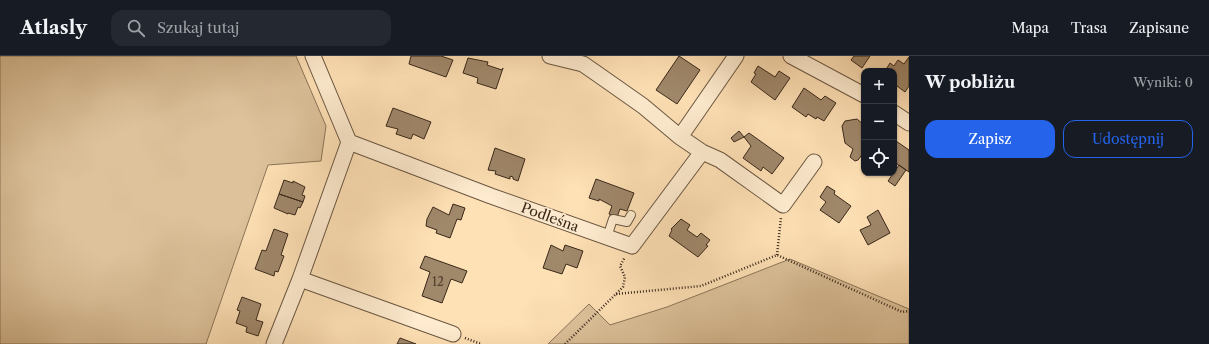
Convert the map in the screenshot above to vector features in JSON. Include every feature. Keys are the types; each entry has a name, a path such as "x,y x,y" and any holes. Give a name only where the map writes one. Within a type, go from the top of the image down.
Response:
{"street":[{"path":"274,344 300,279 349,142 313,56"},
{"path":"550,56 583,64 683,134 702,152 720,160 783,205 814,162"},
{"path":"683,134 736,56"},
{"path":"791,56 861,93"},
{"path":"897,115 909,123"},
{"name":"Podleśna","path":"349,142 491,196 632,246"},
{"path":"632,246 702,152"},
{"path":"300,279 453,334"}],"lane":[{"path":"607,237 613,218 627,222 631,214"}],"path":[{"path":"777,255 783,205"},
{"path":"565,344 622,287 625,277 620,266 632,246"},
{"path":"616,294 701,286 777,255 902,312 909,311"},
{"path":"453,334 481,344"}],"shaded area":[{"path":"0,56 296,56 326,126 321,161 268,165 206,344 0,344"},
{"path":"790,259 909,309 909,344 548,344 589,304 610,325 667,307"}],"building":[{"path":"411,56 441,56 453,60 446,77 409,64"},
{"path":"679,56 700,70 677,104 656,90"},
{"path":"854,56 870,56 862,68 851,60"},
{"path":"909,57 909,86 905,92 897,86 897,68 887,68 890,63 894,66 898,60 904,64"},
{"path":"468,58 488,62 487,65 502,70 503,68 496,89 477,83 478,78 463,73"},
{"path":"758,66 775,77 779,71 790,78 775,100 751,82 756,74 754,73"},
{"path":"804,88 821,100 825,96 836,103 824,121 817,117 816,119 808,114 806,117 792,107"},
{"path":"393,108 431,122 424,139 413,134 411,139 396,134 398,129 386,126"},
{"path":"857,119 861,122 861,156 855,161 850,157 853,149 845,143 842,126 845,121"},
{"path":"739,131 744,137 734,142 731,138"},
{"path":"749,133 784,158 772,174 763,167 761,171 743,158 751,146 744,137"},
{"path":"897,142 909,150 909,172 897,164"},
{"path":"495,148 525,159 518,181 513,179 513,177 510,176 510,179 495,174 496,171 488,170"},
{"path":"899,165 906,170 895,186 888,181 891,176 897,176 897,168"},
{"path":"596,179 634,193 627,211 620,209 617,217 609,214 612,206 599,199 599,201 589,198"},
{"path":"284,180 293,183 293,181 305,187 302,195 305,196 303,202 279,194"},
{"path":"827,186 835,191 834,194 851,206 839,223 820,210 826,202 820,197"},
{"path":"279,194 303,202 300,208 298,207 295,215 288,214 274,208"},
{"path":"453,204 465,208 461,220 457,219 450,238 436,233 437,230 426,226 427,219 433,207 449,215"},
{"path":"878,210 890,233 868,245 860,230 871,225 867,217"},
{"path":"681,219 690,225 687,230 697,237 701,233 710,240 706,245 708,246 698,257 669,236 672,230 671,229"},
{"path":"274,229 288,234 281,255 284,256 278,272 275,271 274,276 255,269 262,250 266,251"},
{"path":"551,245 563,251 565,245 583,251 577,268 566,264 562,274 543,268"},
{"path":"425,256 467,271 462,283 451,279 442,303 422,296 430,272 420,268"},
{"path":"242,297 261,304 256,320 263,322 258,336 246,332 247,327 236,323 240,311 237,310"},
{"path":"400,338 416,344 397,344"}]}
